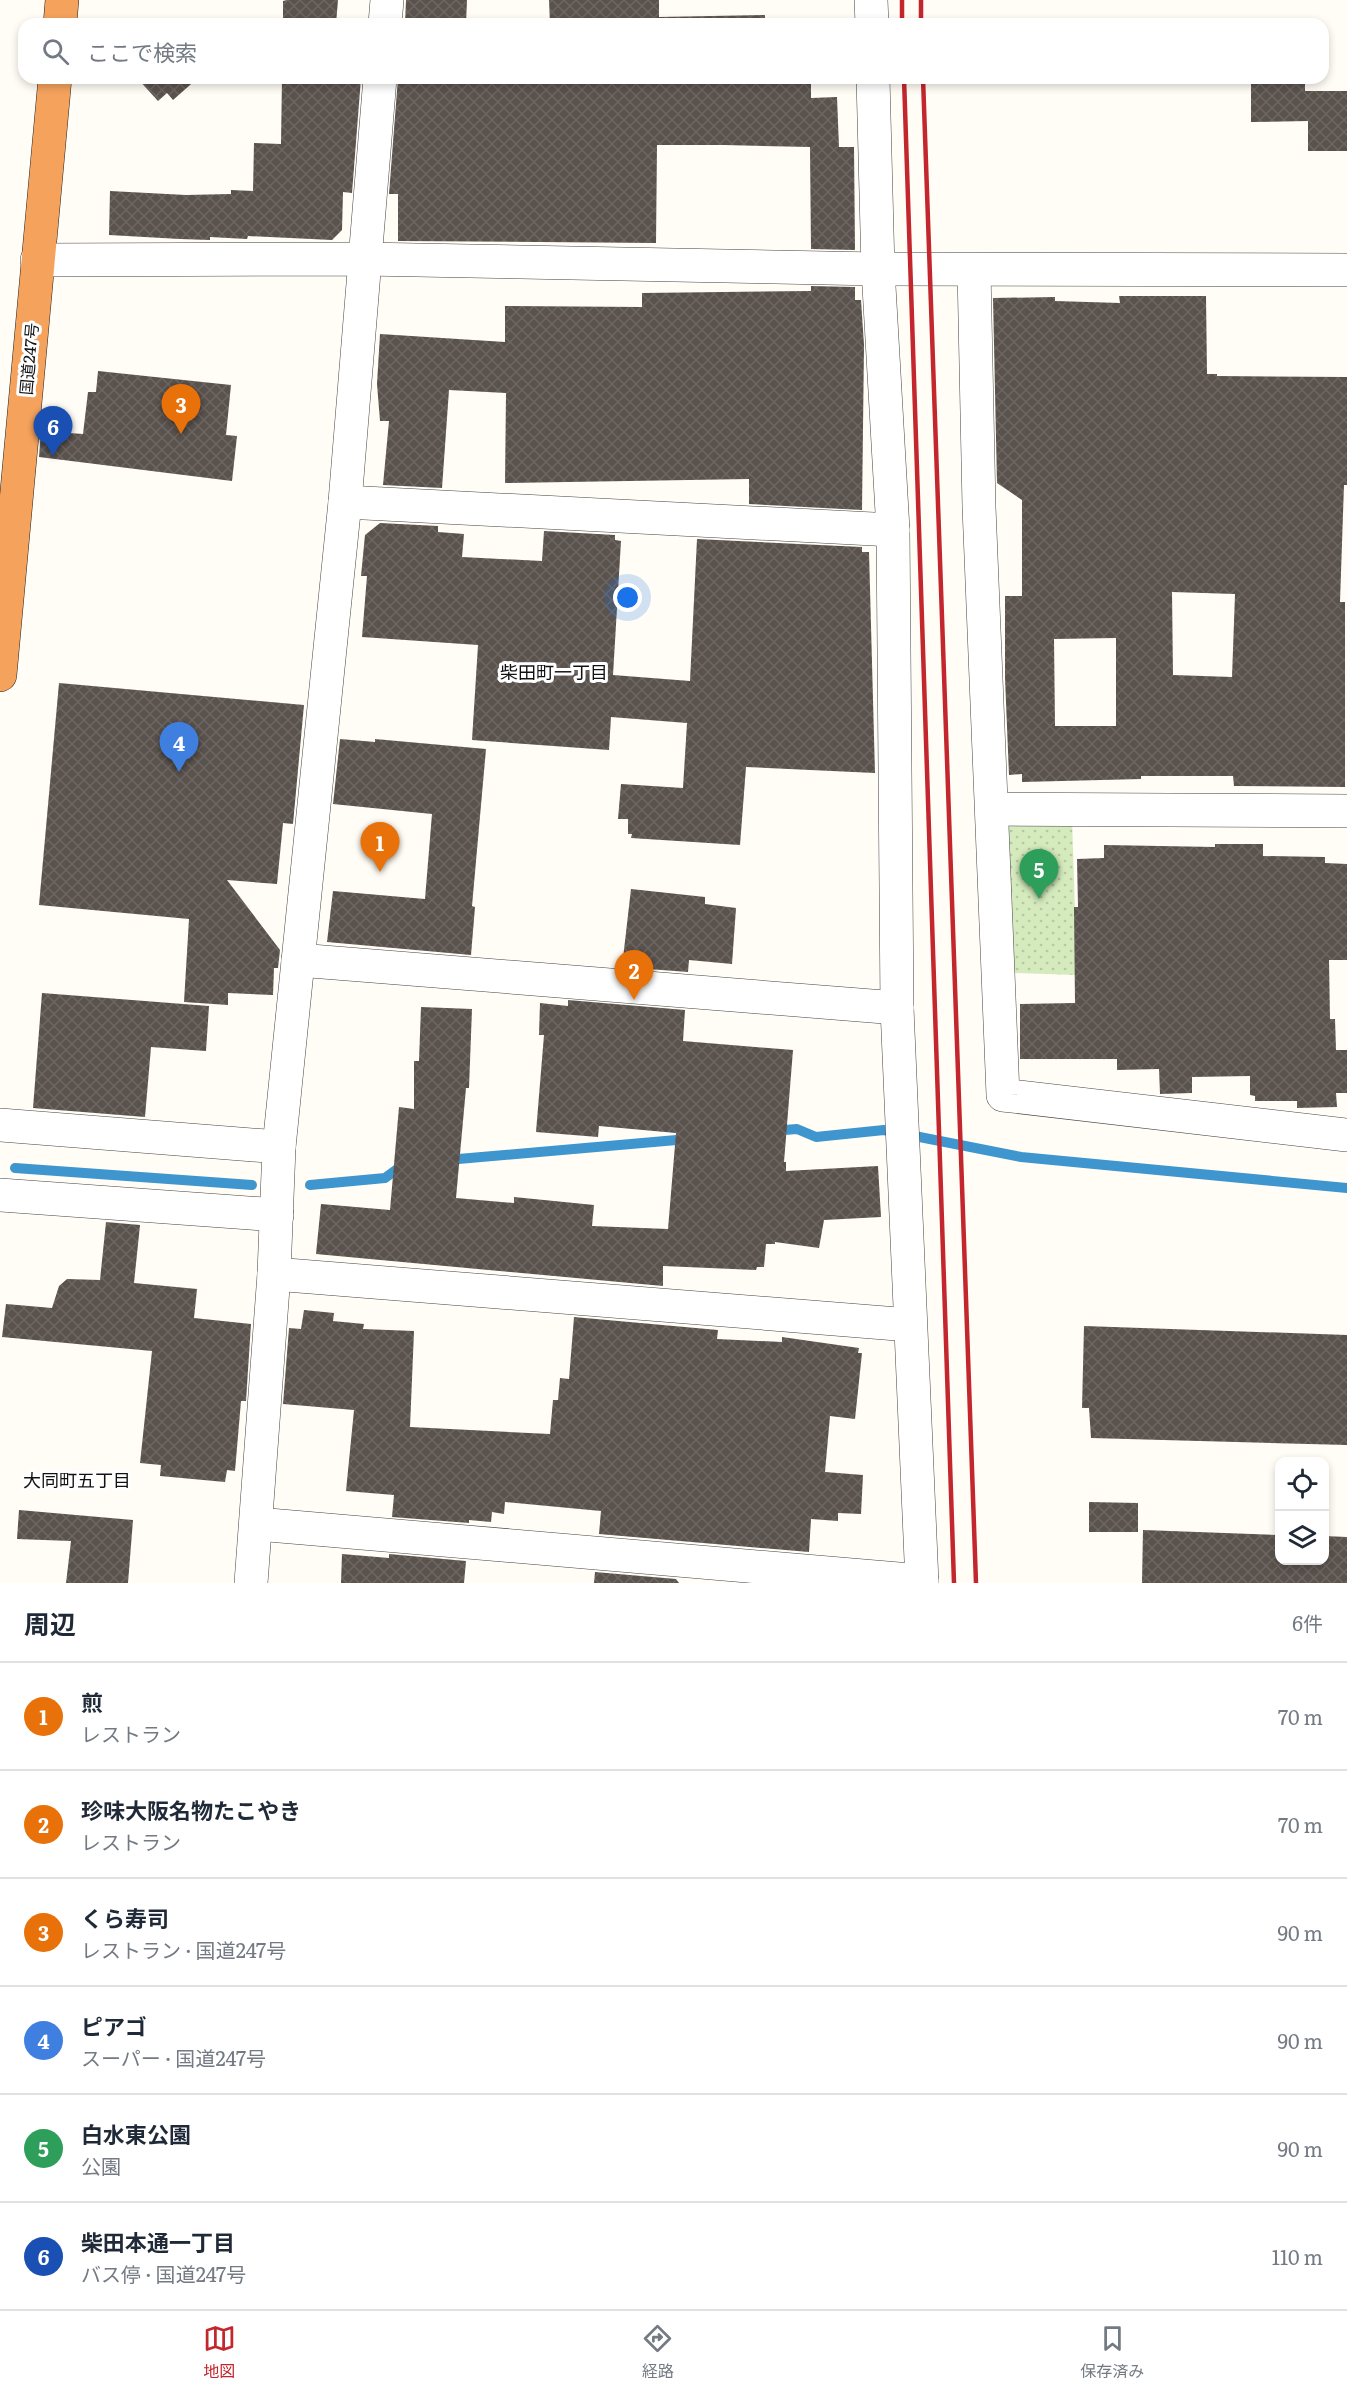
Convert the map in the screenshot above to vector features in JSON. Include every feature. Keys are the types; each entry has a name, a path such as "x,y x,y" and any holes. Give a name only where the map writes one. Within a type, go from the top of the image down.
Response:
{"highway":[{"path":"60,18 62,0"},
{"name":"国道247号","path":"0,675 54,84"}],"street":[{"path":"386,18 387,0"},
{"path":"871,0 872,18"},
{"path":"251,1583 274,1274 279,1147 345,502 379,84"},
{"path":"257,1524 922,1582 897,1008 893,530 878,269 873,84"},
{"path":"37,260 364,258 878,269 1347,270"},
{"path":"974,270 980,507 1003,1095 1347,1135"},
{"path":"345,502 893,530"},
{"path":"993,809 1347,812"},
{"path":"298,960 897,1008"},
{"path":"0,1125 279,1147"},
{"path":"0,1195 277,1215"},
{"path":"274,1274 910,1325"}],"green space":[{"path":"1012,817 1072,818 1077,975 1014,973 1000,839"}],"building":[{"path":"338,0 336,18 283,18 283,1"},
{"path":"406,0 467,0 466,18 405,18"},
{"path":"549,0 659,0 659,17 765,15 765,18 550,18"},
{"path":"142,84 191,84 173,100 167,93 158,101"},
{"path":"282,84 361,84 352,193 343,192 342,230 332,240 248,236 247,239 210,237 210,240 109,235 110,191 186,195 231,194 231,190 253,191 254,143 281,144"},
{"path":"398,84 811,84 811,98 837,97 839,147 854,147 855,250 811,249 810,147 657,145 656,243 398,241 398,194 389,194"},
{"path":"1251,84 1305,84 1305,91 1347,91 1347,151 1308,151 1308,121 1251,122"},
{"path":"811,286 855,287 855,300 861,300 864,345 862,510 749,504 749,479 505,483 506,393 449,390 442,488 383,485 389,421 380,421 377,384 380,334 505,342 505,306 642,307 642,293 811,291"},
{"path":"1119,296 1206,296 1207,374 1347,377 1347,485 1344,485 1340,602 1345,602 1345,787 1234,786 1233,776 1141,776 1141,779 1022,782 1022,774 1009,775 1005,678 1005,596 1022,596 1022,500 997,483 993,298 1055,297 1055,301 1120,303","holes":["1172,592 1235,594 1232,677 1173,675","1116,638 1116,726 1055,726 1054,639"]},
{"path":"98,371 231,385 226,435 237,436 232,481 39,457 41,431 83,434 88,392 96,392"},
{"path":"380,523 438,526 438,532 464,534 462,557 542,561 544,531 615,535 615,540 621,541 613,675 690,681 697,539 862,547 862,552 869,552 875,773 746,767 740,845 631,838 632,834 628,834 628,819 618,819 621,784 683,788 687,723 611,717 609,750 472,740 478,645 362,637 367,576 361,576 365,535"},
{"path":"59,683 304,705 293,824 283,823 277,884 227,880 280,950 278,968 274,968 273,995 228,993 228,1005 184,1002 189,919 39,905"},
{"path":"340,739 375,742 375,739 486,749 472,906 475,907 471,955 327,942 333,891 425,899 432,814 333,804"},
{"path":"1215,844 1263,844 1263,856 1325,857 1325,863 1347,864 1347,960 1329,960 1330,1019 1335,1019 1336,1050 1347,1050 1347,1093 1336,1093 1337,1107 1297,1108 1297,1101 1255,1101 1255,1096 1250,1095 1250,1076 1192,1077 1192,1093 1160,1094 1159,1069 1117,1070 1117,1059 1020,1059 1020,1004 1075,1003 1074,907 1078,907 1077,859 1104,858 1104,845 1215,847"},
{"path":"631,889 705,897 705,904 736,908 732,964 689,960 688,972 622,967"},
{"path":"42,993 209,1006 206,1051 151,1047 145,1117 33,1108"},
{"path":"568,1000 685,1010 683,1041 793,1050 784,1162 786,1162 786,1171 878,1166 881,1217 824,1220 819,1248 775,1242 775,1244 766,1244 764,1267 757,1267 756,1270 663,1266 663,1286 316,1254 321,1204 390,1210 399,1107 414,1109 414,1061 419,1061 421,1007 472,1009 469,1088 466,1088 456,1198 514,1203 514,1197 594,1205 592,1226 668,1229 676,1133 599,1126 598,1137 536,1132 544,1035 539,1035 540,1003 568,1006"},
{"path":"106,1222 140,1225 134,1283 197,1289 194,1318 251,1324 246,1401 241,1401 235,1471 227,1470 225,1482 160,1476 161,1465 140,1463 152,1351 2,1337 6,1304 52,1308 59,1286 67,1279 100,1280"},
{"path":"304,1310 334,1313 333,1321 364,1324 363,1329 414,1331 410,1427 550,1434 553,1400 558,1400 560,1378 569,1379 574,1317 718,1330 717,1339 782,1342 782,1337 859,1348 858,1353 862,1353 855,1419 830,1416 825,1472 863,1475 861,1514 838,1513 838,1521 811,1519 809,1552 599,1534 601,1511 505,1502 504,1514 492,1512 491,1522 469,1520 469,1523 392,1517 394,1495 346,1491 354,1410 283,1404 289,1328 301,1329"},
{"path":"1084,1326 1347,1335 1347,1445 1091,1438 1089,1408 1082,1408"},
{"path":"1089,1502 1138,1503 1138,1532 1089,1532"},
{"path":"19,1510 133,1520 128,1583 66,1583 71,1541 17,1539"},
{"path":"1143,1530 1275,1535 1275,1565 1329,1565 1329,1536 1347,1537 1347,1583 1142,1583"},
{"path":"342,1554 389,1558 389,1554 466,1561 464,1583 341,1583"},
{"path":"595,1572 676,1579 679,1583 594,1583"}],"waterway":[{"path":"772,1131 797,1129 816,1137 884,1130 1021,1157 1347,1188"},
{"path":"447,1160 688,1139"},
{"path":"310,1185 385,1178 404,1164"},
{"path":"15,1168 252,1185"}],"railway":[{"path":"902,0 902,18"},
{"path":"921,0 921,18"},
{"path":"904,84 954,1583"},
{"path":"923,84 976,1583"}],"place":[{"name":"くら寿司","path":"181,434"},
{"name":"柴田本通一丁目","path":"53,456"},
{"name":"ピアゴ","path":"179,772"},
{"name":"煎","path":"380,872"},
{"name":"白水東公園","path":"1039,899"},
{"name":"珍味大阪名物たこやき","path":"634,1000"}],"district":[{"name":"柴田町一丁目","path":"554,673"},
{"name":"大同町五丁目","path":"77,1481"}]}
